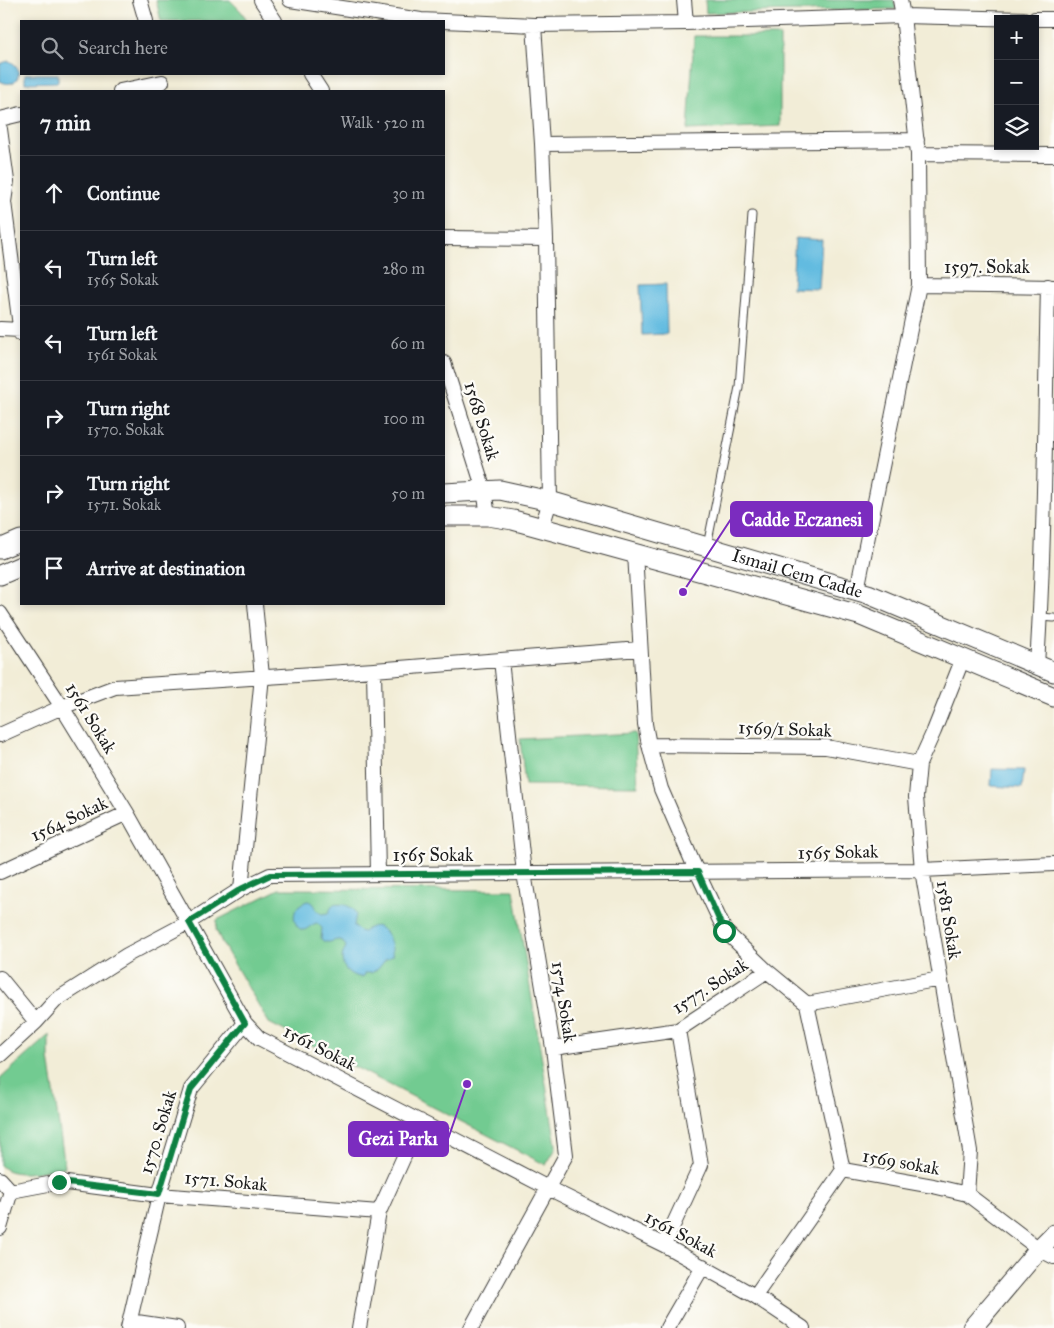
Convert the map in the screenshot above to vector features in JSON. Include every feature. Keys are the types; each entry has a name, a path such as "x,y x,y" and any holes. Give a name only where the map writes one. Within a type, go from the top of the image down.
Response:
{"main road":[{"name":"Ismail Cem Cadde","path":"445,493 500,490 550,500 868,594 1046,669"},
{"name":"Ismail Cem Cadde","path":"445,516 488,516 513,520 859,615 1054,697"},
{"path":"0,549 20,540"},
{"path":"0,575 20,566"},
{"path":"972,1328 1047,1253 1054,1234"}],"street":[{"path":"140,0 146,20"},
{"path":"262,0 274,20"},
{"path":"290,0 422,20"},
{"path":"684,0 686,23"},
{"path":"856,590 919,286 917,147 900,0"},
{"path":"445,21 534,25 686,23 903,16 994,18"},
{"path":"1039,19 1054,20"},
{"path":"534,25 546,239 550,500 542,527"},
{"path":"311,75 320,90"},
{"path":"125,90 162,82"},
{"path":"0,119 20,114"},
{"path":"0,129 7,181 2,202 16,243 20,313"},
{"path":"542,144 917,147 1054,155"},
{"path":"445,238 546,239"},
{"name":"1597. Sokak","path":"919,286 1051,287"},
{"path":"1046,669 1051,287"},
{"path":"0,329 20,331"},
{"name":"1568 Sokak","path":"445,366 484,490 488,516"},
{"path":"635,553 645,724 662,789 724,931 807,1004 843,1170"},
{"path":"241,889 262,676 256,605"},
{"name":"1561 Sokak","path":"0,613 62,707 127,812 245,1023 259,1038 548,1188 664,1245 755,1296 803,1328"},
{"path":"0,735 62,707 115,687 374,670 640,649"},
{"name":"1581 Sokak","path":"962,658 919,764 916,797 922,870 970,1151 966,1194"},
{"name":"1574 Sokak","path":"472,1328 566,1155 553,1048 524,873 502,660"},
{"path":"374,670 378,874"},
{"name":"1569/1 Sokak","path":"649,745 826,747 919,764"},
{"name":"1564 Sokak","path":"0,872 127,812"},
{"name":"1565 Sokak","path":"0,1055 36,1022 56,1000 127,955 189,922 241,889 270,875 922,870 1054,864"},
{"name":"1577. Sokak","path":"553,1048 678,1030 768,971"},
{"path":"0,978 36,1022"},
{"path":"807,1004 940,979"},
{"name":"1570. Sokak","path":"129,1324 159,1194 191,1089 245,1023"},
{"path":"664,1245 701,1164 678,1030"},
{"path":"359,1328 379,1212 420,1121"},
{"name":"1569 sokak","path":"755,1296 843,1170 933,1186 966,1194 1047,1253"},
{"path":"0,1179 11,1191 0,1228"},
{"name":"1571. Sokak","path":"11,1191 59,1182 159,1194 379,1212"},
{"path":"667,1328 702,1266"},
{"path":"129,1324 177,1328"}],"lane":[{"path":"707,547 739,387 752,215"}],"green space":[{"path":"156,0 230,0 247,20 161,20"},
{"path":"705,0 894,0 896,9 706,13"},
{"path":"694,36 780,36 780,126 688,130"},
{"path":"635,733 638,786 525,785 520,739"},
{"path":"279,889 514,890 556,1145 546,1165 269,1023 216,930 217,920"},
{"path":"49,1035 49,1058 65,1167 31,1173 6,1170 0,1165 0,1079"}],"water":[{"path":"9,61 18,68 19,73 15,81 6,83 0,81 0,64"},
{"path":"25,75 58,75 58,82 25,83"},
{"path":"795,238 822,240 819,289 792,288"},
{"path":"666,284 667,334 642,335 640,285"},
{"path":"992,769 1024,770 1022,788 991,786"},
{"path":"307,901 313,903 317,911 322,914 328,913 333,905 340,904 349,907 356,914 354,926 359,931 364,932 370,927 376,926 384,931 392,946 392,956 386,959 378,969 371,973 365,973 362,977 351,974 345,969 342,962 346,946 341,940 326,942 321,939 322,928 317,923 304,930 297,926 295,911"}],"place":[{"name":"Cadde Eczanesi","path":"683,592"},
{"name":"Gezi Parkı","path":"467,1084"}],"route":[{"path":"59,1182 159,1194 191,1089 245,1023 189,922 241,889 270,875 698,872 724,931"}]}
